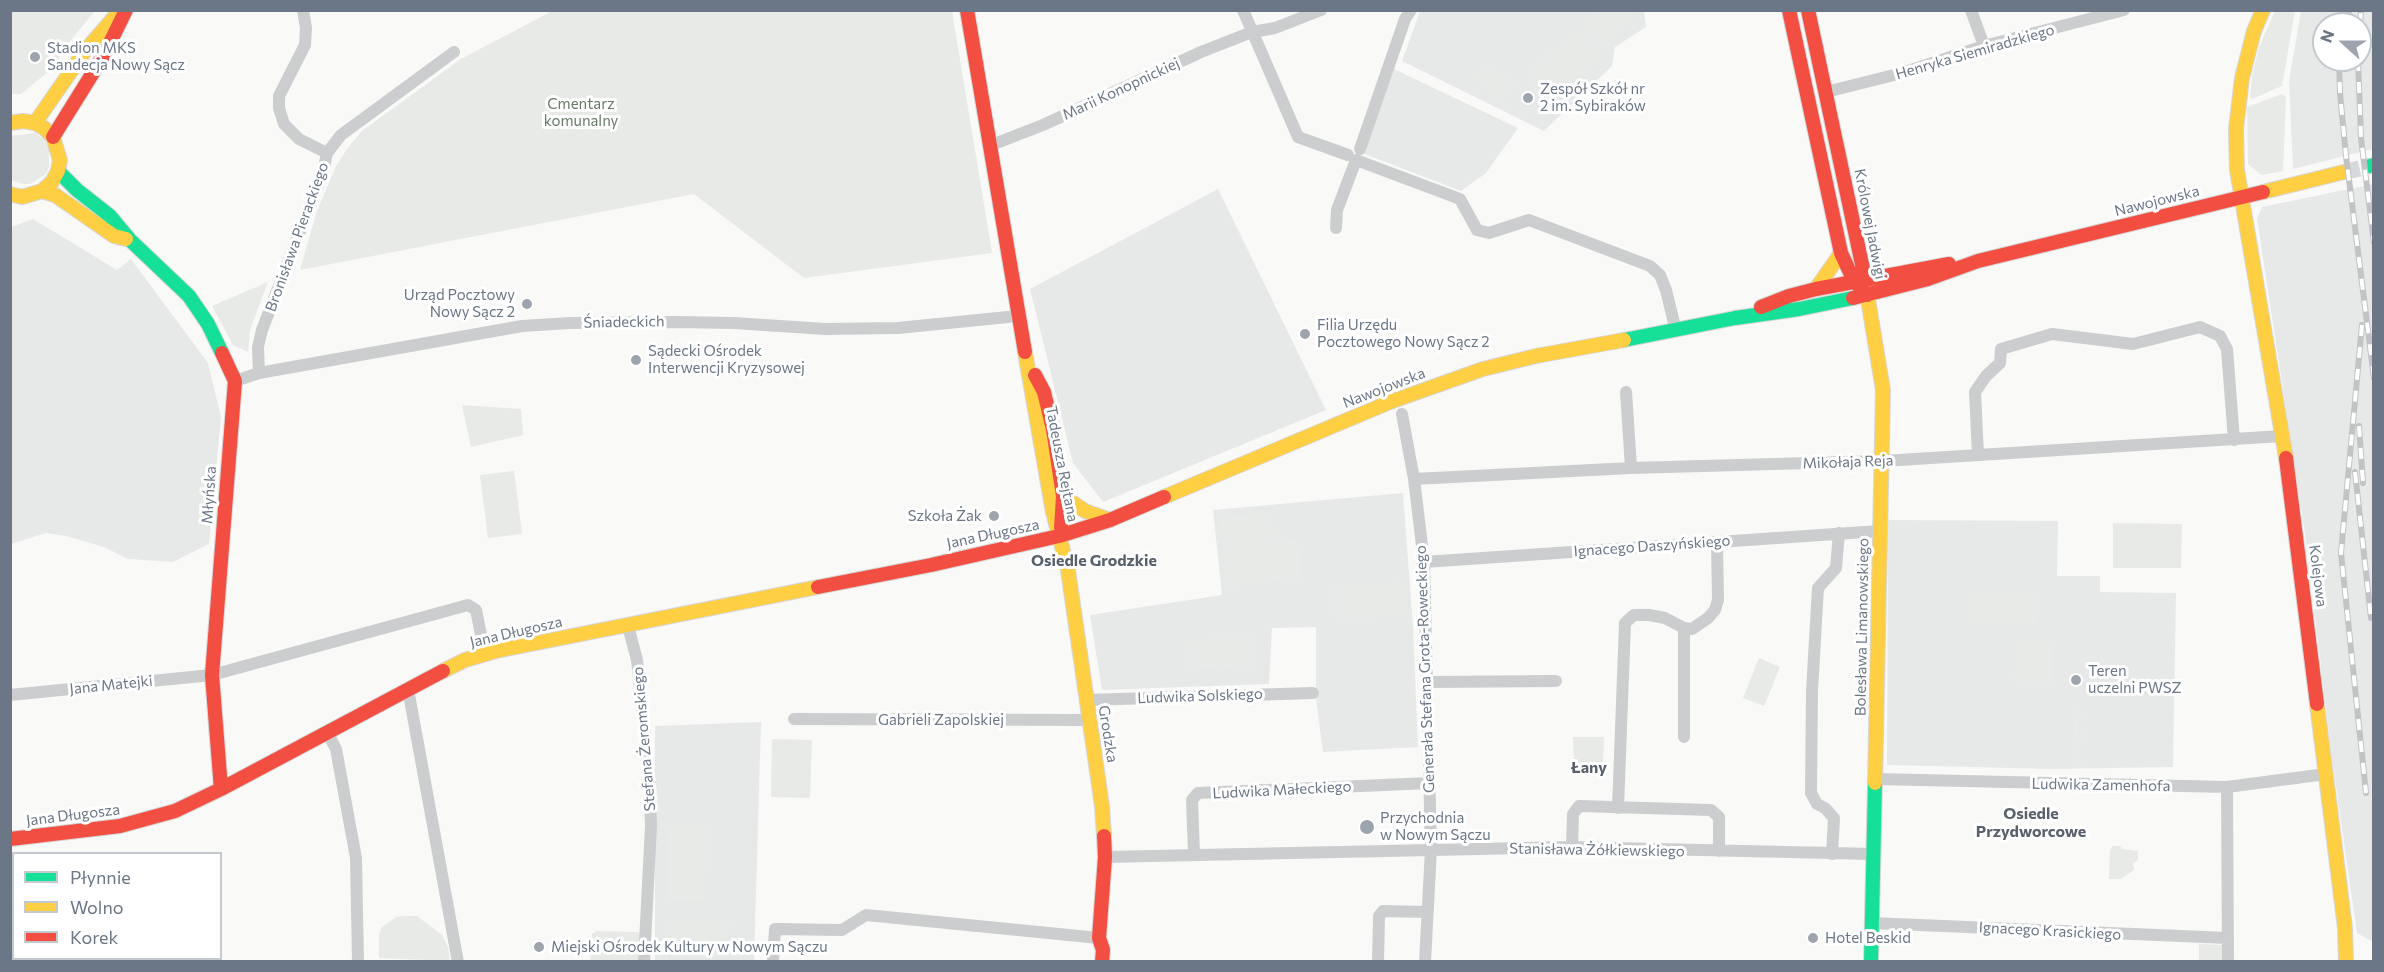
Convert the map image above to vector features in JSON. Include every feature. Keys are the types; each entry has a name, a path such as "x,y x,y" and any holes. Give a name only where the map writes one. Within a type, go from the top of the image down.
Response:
{"street":[{"path":"35,123 85,51 121,10"},
{"path":"53,137 104,55 126,10"},
{"path":"303,10 306,28 305,45 279,96 279,108 284,124 299,139 327,153"},
{"name":"Tadeusza Rejtana","path":"967,10 1018,316 1059,536"},
{"path":"1243,10 1298,137 1348,155"},
{"name":"Marii Konopnickiej","path":"989,146 1043,125 1201,52 1252,32 1275,28 1321,10"},
{"path":"1360,149 1405,19 1411,10"},
{"name":"Królowej Jadwigi","path":"1789,10 1841,253 1867,295"},
{"name":"Królowej Jadwigi","path":"1808,10 1860,252 1859,280"},
{"path":"1971,10 1984,46"},
{"name":"Henryka Siemiradzkiego","path":"1826,92 1902,73 2088,15 2124,10"},
{"name":"Kolejowa","path":"2263,10 2247,54 2238,103 2236,162 2240,198 2282,436 2345,928 2346,962"},
{"name":"Bronisława Pierackiego","path":"259,373 258,347 262,330 323,172 327,153 341,135 454,52"},
{"path":"1800,61 1812,81 1826,92 1811,119"},
{"path":"10,123 22,121 35,123 53,137 60,160 58,171 52,182 42,191 22,196 10,194"},
{"path":"1336,228 1337,210 1356,160 1460,199 1477,230 1489,233 1529,220 1650,266 1660,275 1666,290 1676,331"},
{"name":"Młyńska","path":"58,171 77,190 110,216 130,240 189,296 208,324 235,381 212,675 221,789"},
{"name":"Nawojowska","path":"1735,318 1789,296 1896,273 1978,261 2344,172"},
{"name":"Młyńska","path":"42,191 55,195 114,236 130,240"},
{"path":"1860,252 1874,263 1896,273"},
{"path":"1816,290 1841,253"},
{"name":"Nawojowska","path":"1059,536 1110,520 1390,402 1484,369 1536,356 1867,295 1928,279 1978,261"},
{"name":"Bolesława Limanowskiego","path":"1867,295 1883,390 1871,962"},
{"name":"Śniadeckich","path":"235,381 259,373 522,326 570,323 734,322 825,329 898,328 1018,316"},
{"path":"1978,455 1975,392 1986,376 2000,363 2001,350 2052,334 2133,344 2200,327 2220,336 2227,349 2234,440"},
{"name":"Tadeusza Rejtana","path":"1025,352 1044,392 1053,430 1064,510 1059,536"},
{"path":"1626,393 1631,468"},
{"name":"Generała Stefana Grota-Roweckiego","path":"1402,414 1414,479 1424,562 1431,849 1425,962"},
{"name":"Mikołaja Reja","path":"1414,479 1631,468 1883,461 2282,436"},
{"path":"1063,496 1085,511 1110,520"},
{"name":"Ignacego Daszyńskiego","path":"1424,562 1880,531"},
{"path":"1832,854 1834,818 1825,808 1817,804 1811,793 1812,691 1818,588 1836,568 1839,533"},
{"name":"Jana Długosza","path":"10,839 131,824 175,811 465,660 485,654 931,565 1059,536"},
{"name":"Grodzka","path":"1059,536 1068,570 1102,806 1104,857 1099,938 1103,950 1102,962"},
{"path":"1618,808 1625,623 1634,615 1649,615 1665,618 1684,628 1692,629 1707,618 1715,610 1718,600 1717,542"},
{"name":"Jana Matejki","path":"10,695 212,675 468,605 476,610 485,654"},
{"name":"Stefana Żeromskiego","path":"628,626 637,660 649,775 651,826 644,962"},
{"path":"1684,628 1684,737"},
{"path":"1428,682 1556,681"},
{"path":"408,689 458,962"},
{"name":"Ludwika Solskiego","path":"1086,700 1313,693"},
{"name":"Gabrieli Zapolskiej","path":"794,719 1089,720"},
{"path":"327,732 336,749 356,858 358,962"},
{"name":"Ludwika Zamenhofa","path":"1876,779 2227,787 2326,774"},
{"name":"Ludwika Małeckiego","path":"1194,854 1192,800 1198,794 1430,783"},
{"path":"2227,787 2228,962"},
{"path":"1572,847 1572,814 1580,807 1711,810 1719,817 1719,852"},
{"name":"Stanisława Żółkiewskiego","path":"1104,857 1572,847 1874,854"},
{"path":"1378,962 1379,916 1383,911 1427,912"},
{"path":"773,962 775,929 842,930 866,915 1099,938"},
{"name":"Ignacego Krasickiego","path":"1872,923 2228,938"},
{"name":"Grodzka","path":"1091,962 1095,944 1099,938"}],"shaded area":[{"name":"Zespół Szkół nr 2 im. Sybiraków","path":"1420,11 1644,11 1646,27 1615,47 1612,66 1544,131 1402,61"},
{"path":"2301,11 2373,11 2373,149 2293,169 2289,81"},
{"path":"1394,69 1518,128 1486,173 1461,191 1362,153"},
{"path":"2373,184 2373,942 2357,933 2332,758 2305,534 2257,218 2262,207"},
{"path":"1218,189 1326,410 1103,502 1073,463 1030,289"},
{"path":"33,219 117,270 131,259 208,363 221,417 209,544 173,562 128,559 104,547 46,533 11,544 11,227"},
{"path":"1403,493 1413,626 1418,747 1323,752 1316,699 1316,627 1272,628 1269,684 1102,690 1090,615 1222,595 1213,510"},
{"path":"1888,520 2058,521 2057,576 2100,576 2100,592 2176,593 2173,767 2052,769 1887,765"},
{"path":"761,722 754,961 655,962 655,726"}],"green space":[{"name":"Stadion MKS Sandecja Nowy Sącz","path":"11,10 95,11 65,47 54,67 21,94 11,94"},
{"name":"Cmentarz komunalny","path":"554,10 952,11 992,253 804,278 694,194 300,270 317,211 335,168 362,131 461,59"},
{"path":"1637,10 1603,47 1583,27 1599,11"},
{"path":"2275,11 2295,11 2282,86 2252,99 2250,98 2252,76 2259,47"},
{"path":"1576,29 1601,55 1552,102 1527,76"},
{"path":"1489,62 1516,87 1502,102 1475,77"},
{"path":"2282,94 2286,97 2283,171 2261,175 2248,164 2247,107"},
{"path":"35,133 45,140 49,148 49,167 46,174 30,184 11,180 11,136"},
{"path":"268,282 250,330 248,352 233,345 212,306"},
{"path":"462,405 521,409 523,435 471,447"},
{"path":"514,471 522,534 488,538 480,475"},
{"path":"1271,513 1274,540 1223,546 1220,518"},
{"path":"2113,523 2182,524 2181,568 2113,568"},
{"path":"1297,540 1302,577 1227,586 1223,548"},
{"path":"1401,583 1403,616 1335,618 1335,586"},
{"path":"2034,592 2035,624 1969,624 1968,593"},
{"path":"1255,638 1256,666 1191,669 1190,640"},
{"path":"2017,641 2051,643 2051,682 2015,681"},
{"path":"1759,658 1780,667 1764,706 1743,698"},
{"path":"2074,710 2078,710 2078,716 2085,716 2085,720 2078,720 2078,735 2085,735 2085,739 2077,740 2077,762 2086,763 2089,768 2072,768"},
{"path":"1573,737 1604,737 1603,765 1574,766"},
{"path":"772,739 812,740 810,798 771,797"},
{"path":"669,826 706,826 704,901 667,900"},
{"path":"2113,846 2138,851 2138,860 2133,863 2134,870 2121,879 2109,879 2110,850"},
{"path":"417,916 442,935 448,947 450,961 379,958 379,934 382,927 396,917"},
{"path":"667,920 729,923 728,953 665,950"},
{"path":"597,931 638,932 641,936 640,961 590,962 592,934"},
{"path":"2199,944 2223,945 2222,961 2199,962"}],"tunnel":[{"path":"2344,172 2370,166"}],"railway":[{"path":"2339,72 2346,156 2374,378"},
{"path":"2358,72 2361,138 2374,243"},
{"path":"2362,325 2341,553 2366,793"},
{"path":"2359,426 2363,483"},
{"path":"2355,472 2371,618"}],"traffic: fast":[{"path":"2370,166 2374,165"},
{"path":"58,171 77,190 110,216 130,240 189,296 208,324 222,353"},
{"path":"1624,340 1853,298"},
{"path":"1871,962 1875,783"}],"traffic: slow":[{"path":"2263,10 2254,31 2242,78 2236,129 2237,170 2286,458"},
{"path":"35,123 85,51 118,13"},
{"path":"10,123 23,121 35,123 44,128 53,137 60,160 58,171 52,182 42,191 22,197 10,194"},
{"path":"2263,192 2344,172"},
{"path":"42,191 55,195 114,236 126,239"},
{"path":"1816,289 1841,253"},
{"path":"1863,269 1883,390 1875,783"},
{"path":"1164,497 1390,402 1483,369 1536,356 1624,340"},
{"path":"1025,352 1053,512 1068,570 1102,806 1104,836"},
{"path":"1063,496 1085,511 1110,520"},
{"path":"443,671 465,660 496,651 818,587"},
{"path":"2317,704 2345,928 2346,962"}],"traffic: jam":[{"path":"53,137 104,55 126,10"},
{"path":"967,10 1025,352"},
{"path":"1789,10 1841,253 1854,281 1867,295"},
{"path":"1808,10 1863,269"},
{"path":"1853,298 1928,279 1978,261 2263,192"},
{"path":"1761,307 1816,289 1949,264"},
{"path":"221,789 212,675 235,381 222,353"},
{"path":"1035,375 1044,392 1053,430 1063,496 1061,528"},
{"path":"2286,458 2317,704"},
{"path":"818,587 931,565 1059,536 1110,520 1164,497"},
{"path":"10,839 120,826 175,811 443,671"},
{"path":"1102,962 1103,950 1099,938 1105,857 1104,836"}],"place":[{"name":"Stadion MKS Sandecja Nowy Sącz","path":"35,57"},
{"name":"Zespół Szkół nr 2 im. Sybiraków","path":"1528,98"},
{"name":"Urząd Pocztowy Nowy Sącz 2","path":"527,304"},
{"name":"Filia Urzędu Pocztowego Nowy Sącz 2","path":"1305,334"},
{"name":"Sądecki Ośrodek Interwencji Kryzysowej","path":"636,360"},
{"name":"Szkoła Żak","path":"994,516"},
{"name":"Teren uczelni PWSZ","path":"2076,680"},
{"name":"Przychodnia w Nowym Sączu","path":"1367,827"},
{"name":"Hotel Beskid","path":"1813,938"},
{"name":"Miejski Ośrodek Kultury w Nowym Sączu","path":"539,947"}],"district":[{"name":"Osiedle Grodzkie","path":"1094,561"},
{"name":"Łany","path":"1589,768"},
{"name":"Osiedle Przydworcowe","path":"2031,823"}]}
